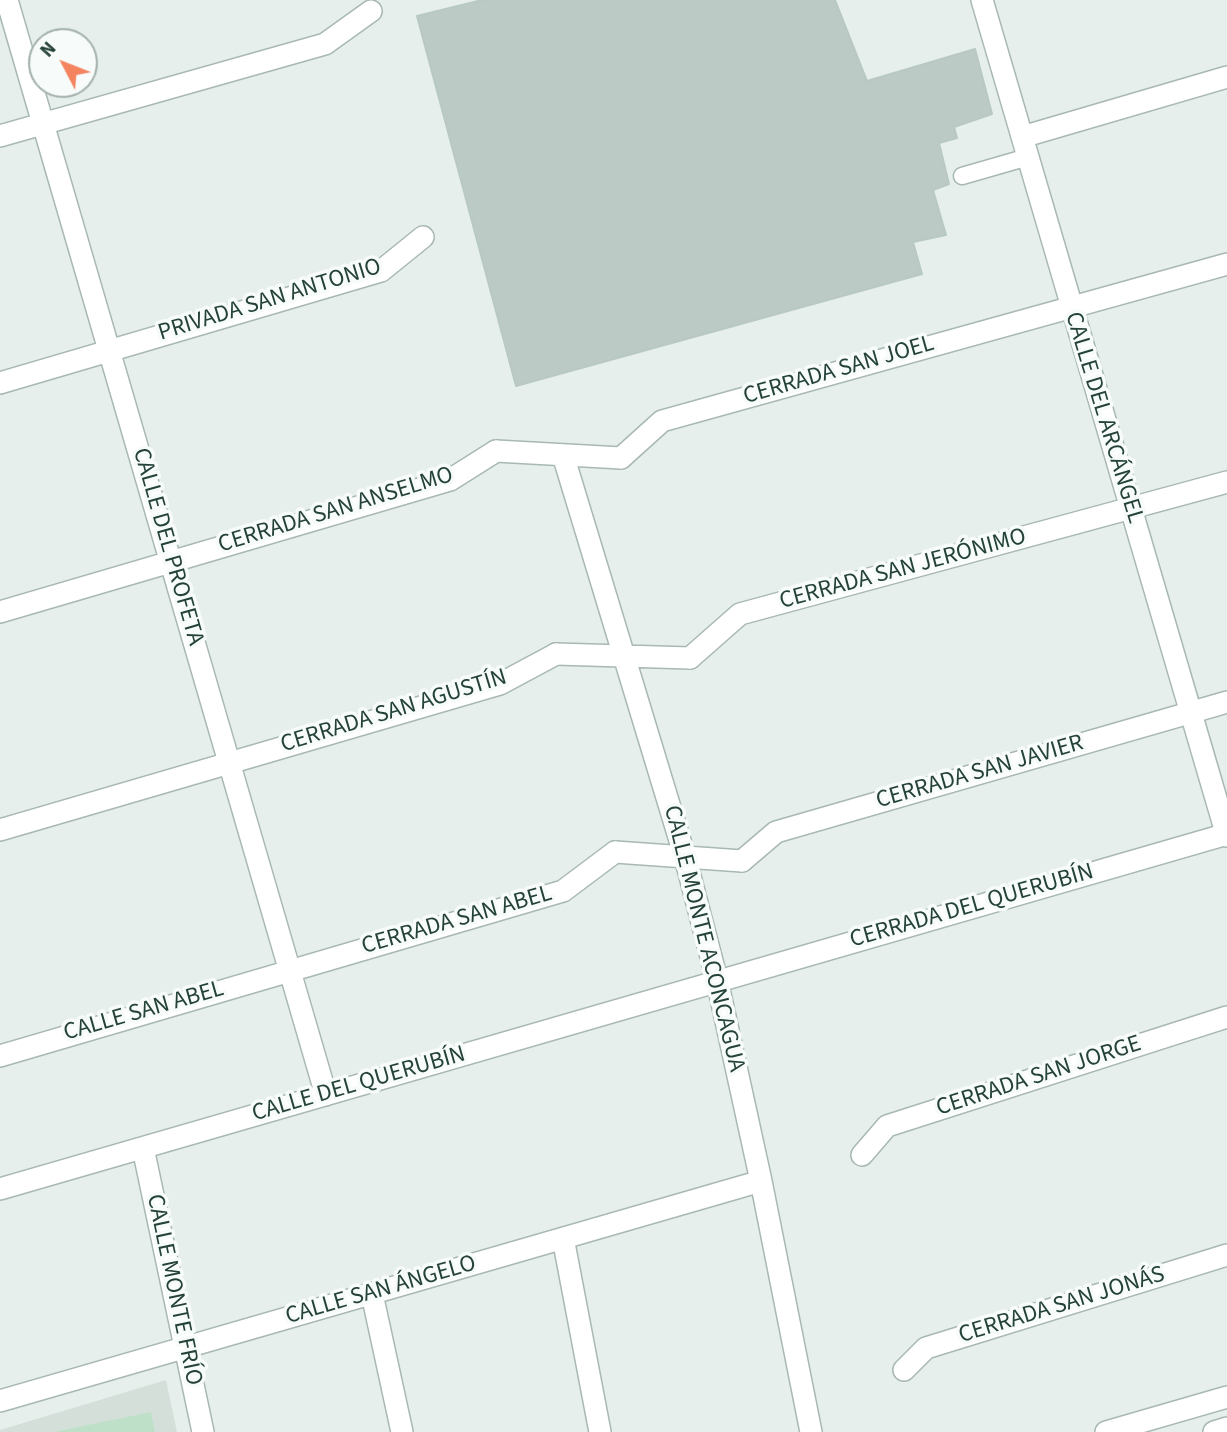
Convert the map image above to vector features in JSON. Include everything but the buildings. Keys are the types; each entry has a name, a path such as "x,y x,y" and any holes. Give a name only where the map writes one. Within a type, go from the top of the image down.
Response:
{"street":[{"name":"CALLE DEL PROFETA","path":"7,0 326,1095"},
{"name":"CALLE DEL ARCÁNGEL","path":"982,0 1227,835"},
{"path":"0,136 325,44 372,12"},
{"path":"1025,147 1227,77"},
{"name":"PRIVADA SAN ANTONIO","path":"0,383 381,271 423,237"},
{"name":"CERRADA SAN JOEL","path":"563,455 621,458 662,421 1227,264"},
{"name":"CERRADA SAN ANSELMO","path":"0,612 450,480 496,451 563,455"},
{"name":"CALLE MONTE ACONCAGUA","path":"563,455 685,858 717,980 761,1181 811,1432"},
{"name":"CERRADA SAN JERÓNIMO","path":"622,656 690,658 740,614 1227,482"},
{"name":"CERRADA SAN AGUSTÍN","path":"0,830 500,684 556,654 622,656"},
{"name":"CERRADA SAN JAVIER","path":"685,858 742,862 776,832 1227,702"},
{"name":"CERRADA DEL QUERUBÍN","path":"717,980 1227,835"},
{"name":"CERRADA SAN ABEL","path":"289,970 563,891 614,852 685,858"},
{"name":"CALLE SAN ABEL","path":"0,1056 289,970"},
{"name":"CALLE DEL QUERUBÍN","path":"0,1189 717,980"},
{"name":"CERRADA SAN JORGE","path":"862,1155 887,1126 1227,1017"},
{"name":"CALLE MONTE FRÍO","path":"143,1148 203,1432"},
{"name":"CALLE SAN ÁNGELO","path":"0,1401 761,1181"},
{"path":"563,1238 600,1432"},
{"name":"CERRADA SAN JONÁS","path":"904,1370 926,1348 1227,1255"},
{"path":"372,1294 402,1432"},
{"path":"1106,1432 1227,1397"},
{"path":"1214,1432 1227,1428"}],"lane":[{"path":"962,176 1025,147"}],"shaded area":[{"path":"166,1380 177,1432 0,1432 0,1430"}],"green space":[{"path":"151,1412 155,1432 54,1432"}]}
